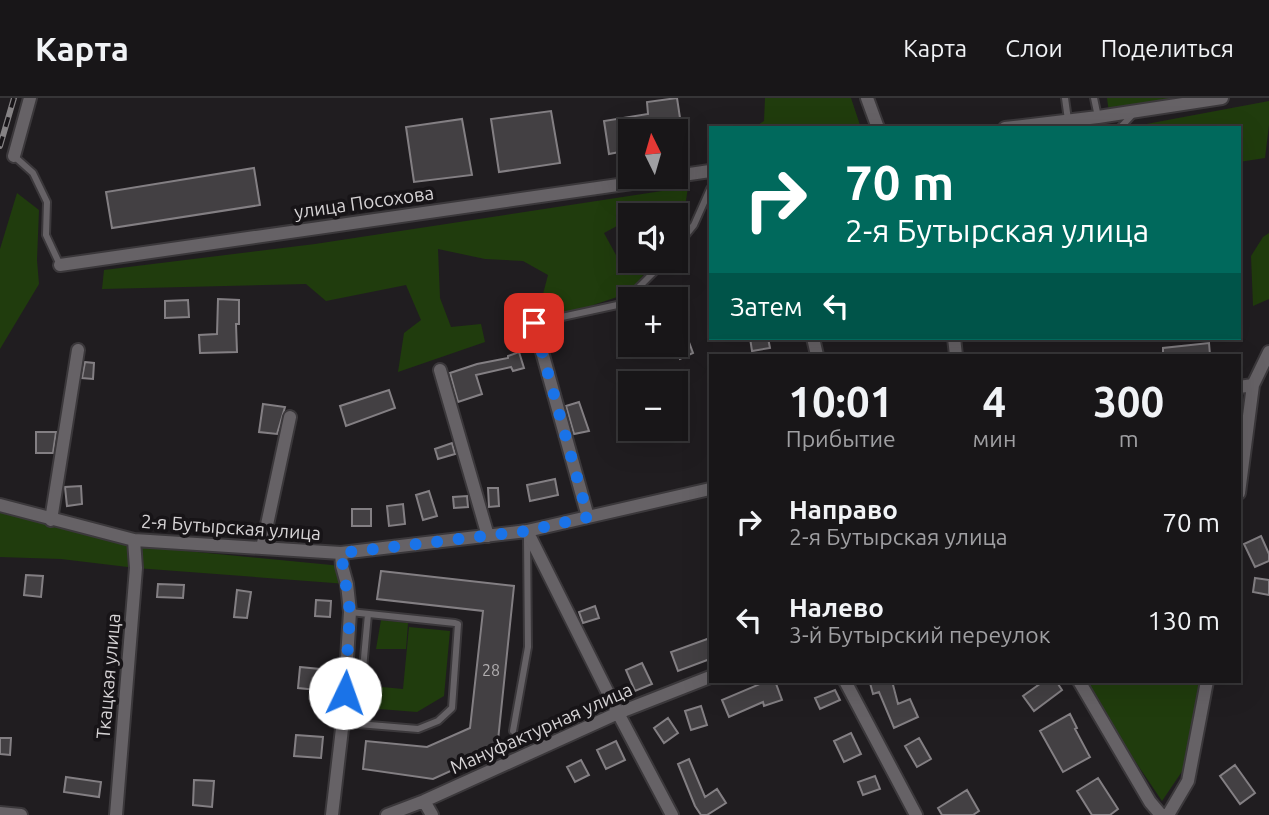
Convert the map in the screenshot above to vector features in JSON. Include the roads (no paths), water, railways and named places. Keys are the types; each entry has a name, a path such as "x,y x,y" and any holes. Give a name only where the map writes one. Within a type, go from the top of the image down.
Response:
{"street":[{"path":"13,156 30,98"},
{"path":"867,98 877,126"},
{"path":"1021,126 1222,98"},
{"name":"улица Посохова","path":"688,175 709,172"},
{"name":"улица Посохова","path":"60,265 618,185"},
{"path":"534,323 588,517"},
{"path":"51,520 78,350"},
{"path":"1241,478 1253,385 1269,352"},
{"path":"440,370 488,536"},
{"path":"1241,387 1253,385"},
{"path":"262,548 290,417"},
{"name":"2-я Бутырская улица","path":"0,505 134,540 341,553 527,531 709,489"},
{"path":"527,531 672,815"},
{"name":"Ткацкая улица","path":"116,815 136,568 134,540"},
{"path":"332,815 343,720 350,612 341,553"},
{"name":"Мануфактурная улица","path":"387,815 424,801 618,713 709,677"},
{"path":"846,683 916,815"},
{"path":"1080,683 1150,802 1161,815"},
{"path":"1168,815 1188,781 1207,683"},
{"path":"424,801 432,815"},
{"path":"0,813 21,815"}],"lane":[{"path":"1065,98 1068,120"},
{"path":"1094,98 1098,117"},
{"path":"1122,126 1135,111"},
{"path":"13,156 33,173 47,202 46,235 60,265"},
{"path":"688,232 709,191"},
{"path":"534,323 622,304 653,273"},
{"path":"513,731 528,647 527,531"},
{"path":"350,612 368,614 458,624 453,708 438,721 418,729 358,724 368,614"}],"railway":[{"path":"0,146 14,98"}]}
